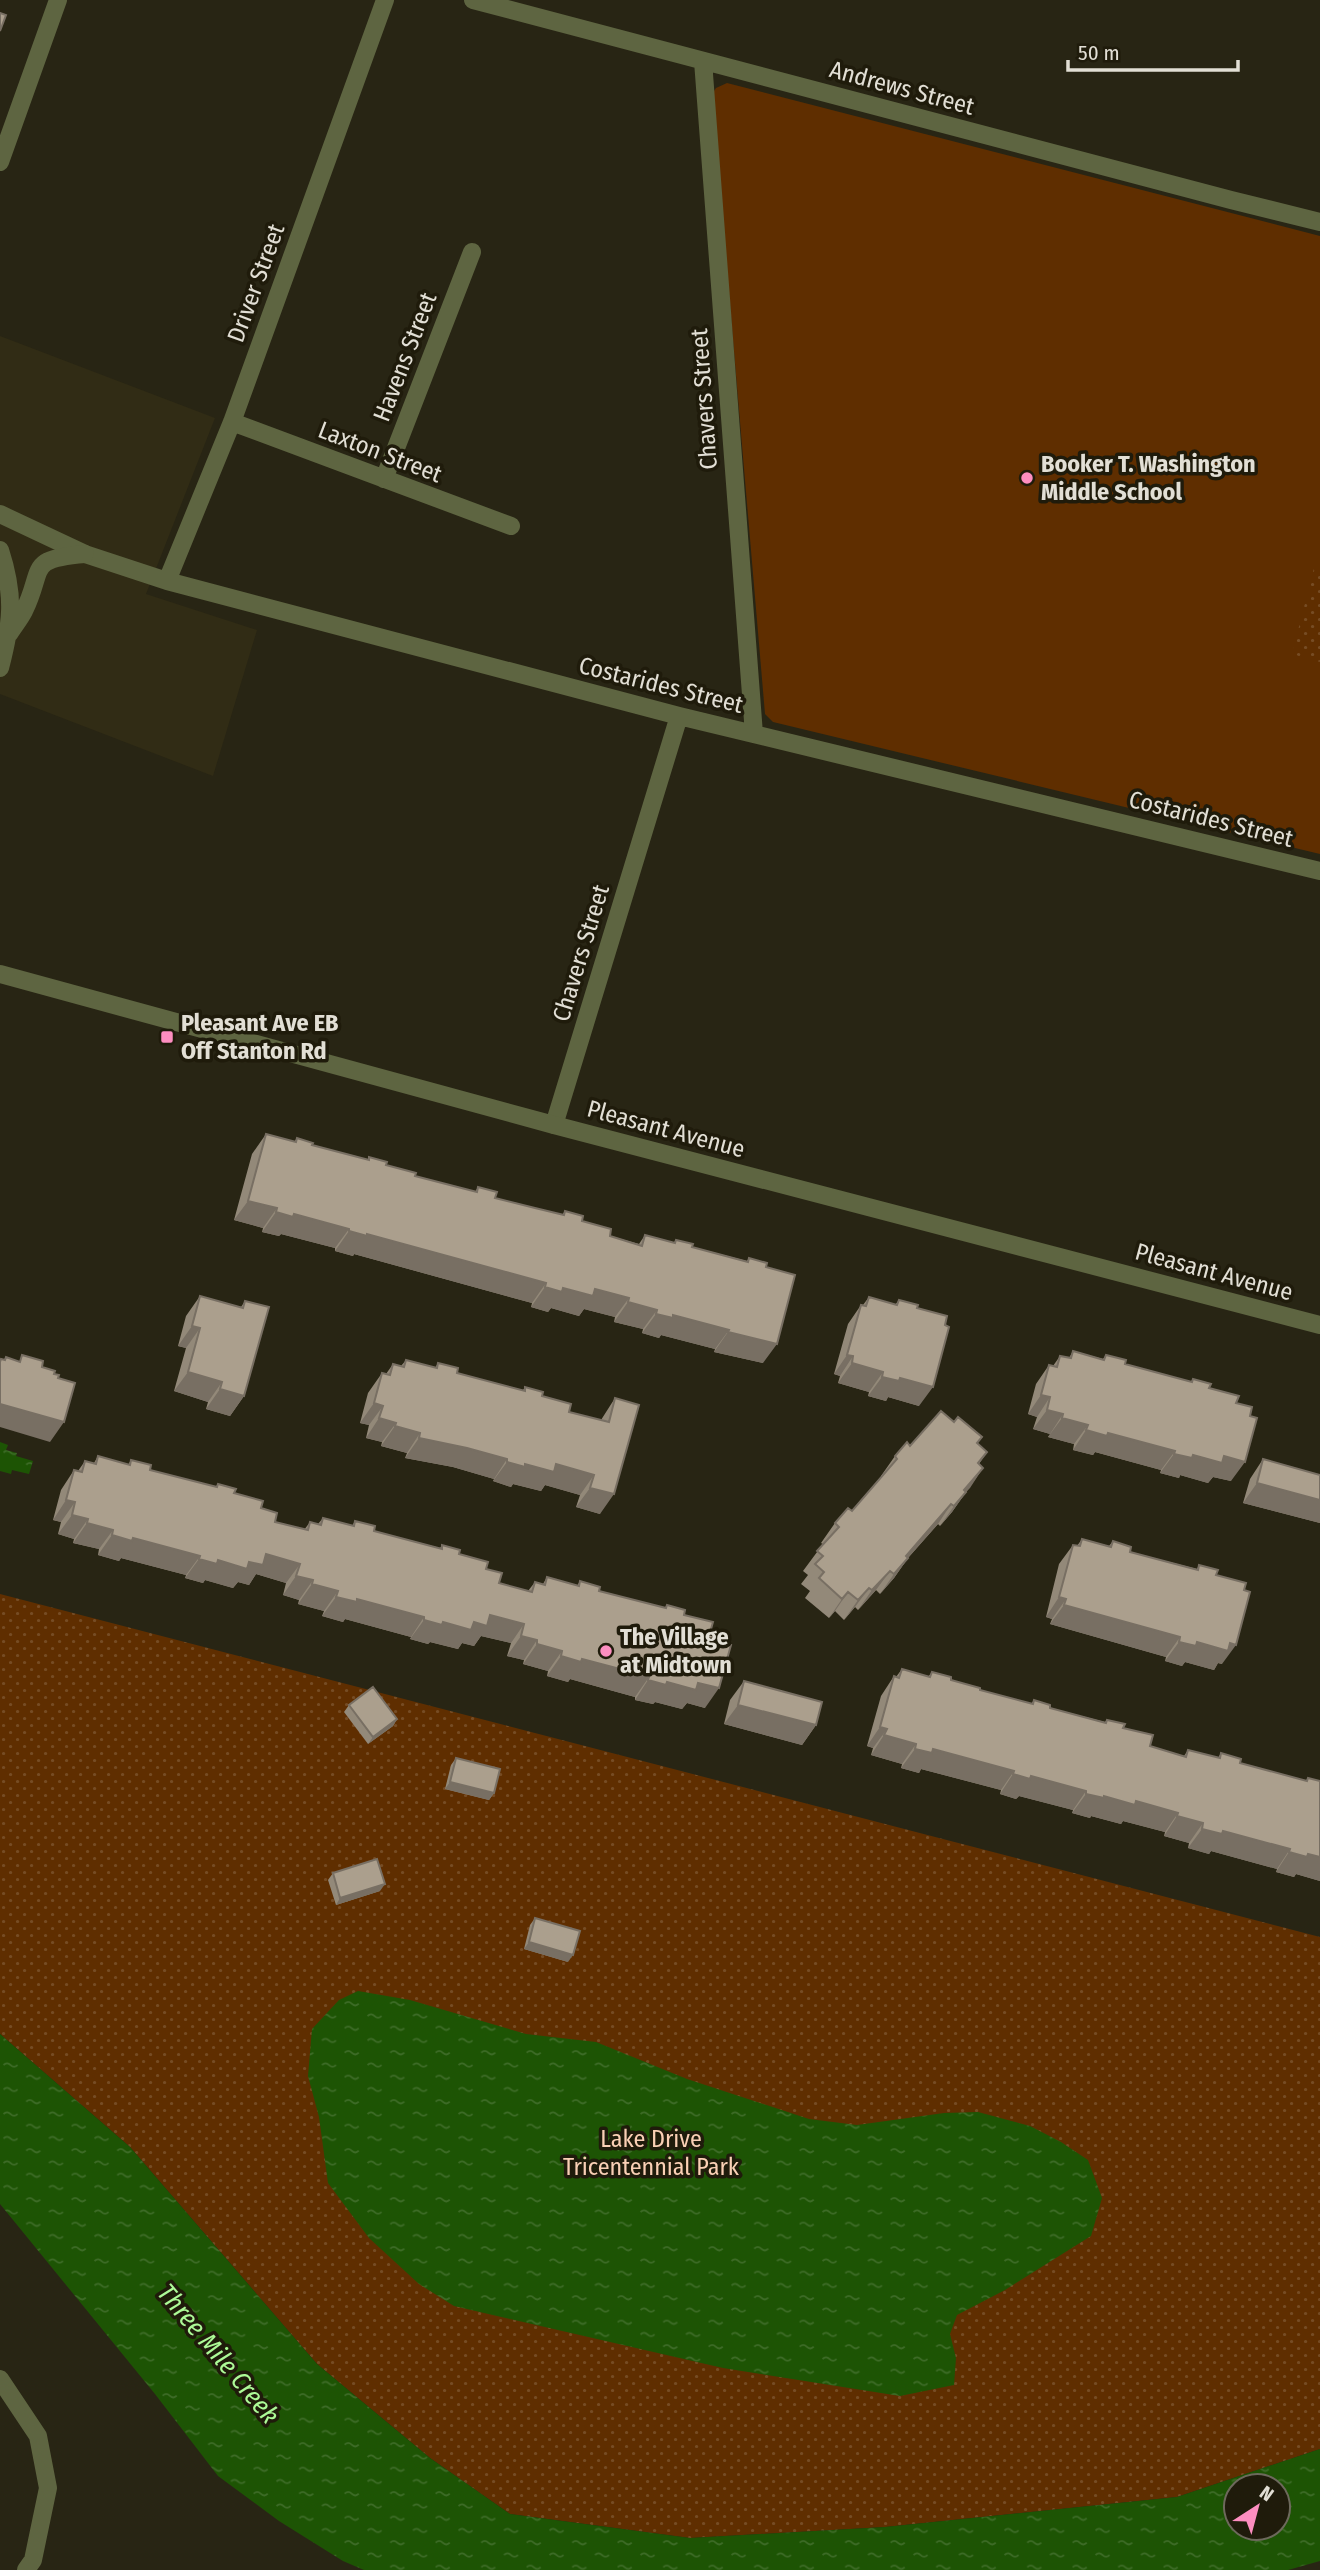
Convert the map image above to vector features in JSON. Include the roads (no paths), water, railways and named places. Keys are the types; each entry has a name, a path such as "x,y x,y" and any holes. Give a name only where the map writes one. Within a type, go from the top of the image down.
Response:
{"street":[{"path":"1,153 58,0"},
{"name":"Driver Street","path":"167,581 232,422 385,0"},
{"name":"Andrews Street","path":"472,0 1320,222"},
{"name":"Chavers Street","path":"703,61 754,734"},
{"name":"Havens Street","path":"384,480 472,252"},
{"name":"Laxton Street","path":"232,422 511,526"},
{"name":"Costarides Street","path":"0,514 85,554 167,581 679,716 1320,871"},
{"path":"0,550 10,584 9,634 0,668"},
{"path":"9,634 25,610 36,573 43,565 52,559 85,554"},
{"path":"0,613 9,634"},
{"name":"Chavers Street","path":"554,1125 679,716"},
{"name":"Pleasant Avenue","path":"0,974 554,1125 1320,1325"},
{"path":"0,2379 38,2436 48,2487 33,2560 26,2570"}],"water":[{"path":"0,1442 8,1445 6,1450 17,1453 16,1456 33,1461 29,1474 12,1470 11,1474 0,1471"},
{"path":"358,1991 410,2000 526,2034 596,2042 687,2079 809,2119 857,2125 944,2113 978,2112 1030,2126 1088,2160 1102,2198 1091,2236 1005,2290 957,2315 950,2334 956,2358 954,2385 900,2396 723,2368 454,2306 419,2284 369,2238 328,2183 319,2117 308,2076 312,2029 339,2000"},
{"name":"Three Mile Creek","path":"0,2034 130,2147 317,2364 430,2458 510,2514 690,2538 885,2527 1177,2497 1222,2482 1222,2542 1292,2542 1292,2472 1251,2472 1320,2449 1320,2561 1288,2570 364,2570 343,2561 279,2521 218,2476 155,2394 0,2204"}],"place":[{"name":"Booker T. Washington Middle School","path":"1027,478"},
{"name":"Pleasant Ave EB Off Stanton Rd","path":"167,1037"},
{"name":"The Village at Midtown","path":"606,1651"}],"park label":[{"name":"Lake Drive Tricentennial Park","path":"651,2153"}]}
